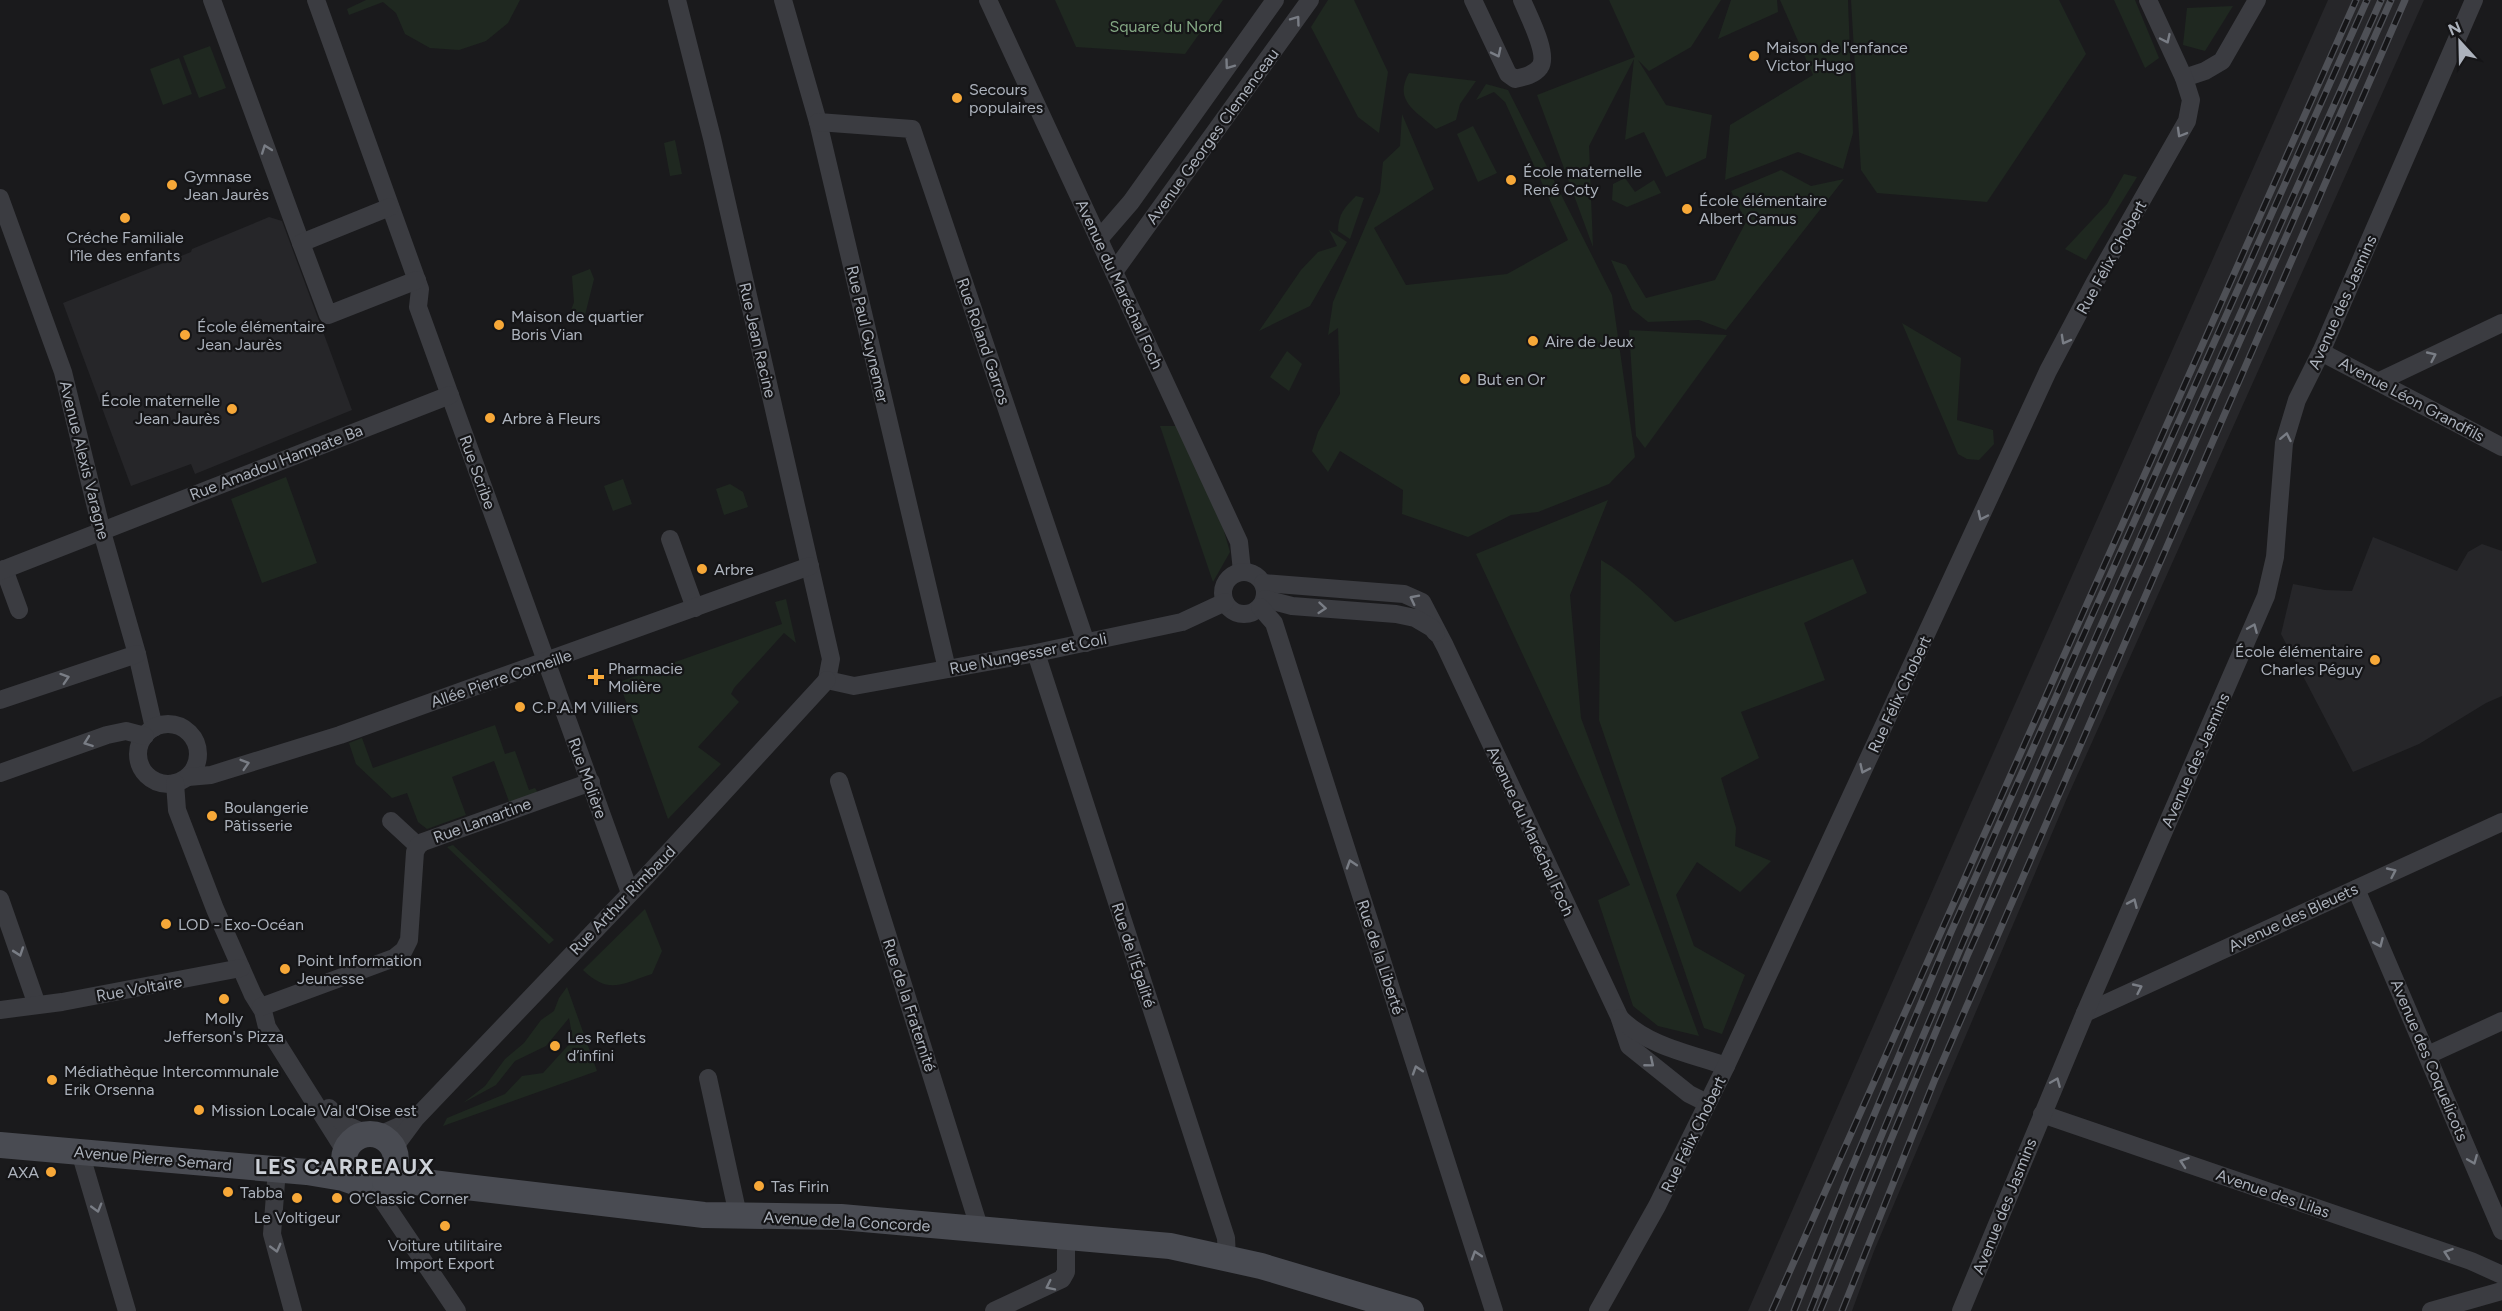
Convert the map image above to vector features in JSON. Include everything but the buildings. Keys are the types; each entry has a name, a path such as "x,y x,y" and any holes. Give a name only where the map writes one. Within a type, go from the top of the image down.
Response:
{"main road":[{"path":"307,1172 332,1164 355,1139 382,1143 394,1168 376,1183 352,1179 346,1172 345,1152"},
{"name":"Avenue de la Concorde","path":"382,1143 405,1171 432,1183"},
{"name":"Avenue Pierre Semard","path":"0,1145 307,1172"},
{"name":"Avenue de la Concorde","path":"307,1172 376,1183 432,1183 626,1207 738,1215 829,1216 1170,1246 1261,1266 1411,1311"},
{"name":"Avenue de la Concorde","path":"1261,1266 1360,1311"}],"street":[{"path":"212,0 328,315 417,280"},
{"name":"Rue Scribe","path":"316,0 420,289 418,307 546,662"},
{"name":"Rue Jean Racine","path":"677,0 712,138 831,659 827,680"},
{"name":"Rue Paul Guynemer","path":"783,0 818,123 947,669"},
{"name":"Avenue du Maréchal Foch","path":"988,0 1239,542 1242,571"},
{"name":"Avenue Georges Clemenceau","path":"1099,238 1131,202 1275,0"},
{"name":"Avenue Georges Clemenceau","path":"1114,272 1310,0"},
{"path":"1473,0 1508,74 1515,80 1530,75 1540,67 1543,54 1522,0"},
{"name":"Rue Félix Chobert","path":"1599,1310 1657,1206 1726,1066 2048,371 2095,282 2187,121 2191,100 2184,78 2148,0"},
{"path":"2184,78 2222,61 2257,0"},
{"name":"Avenue des Jasmins","path":"1961,1311 2085,1013 2266,596 2275,557 2284,443 2297,400 2321,352 2474,0"},
{"name":"Rue Roland Garros","path":"818,123 912,129 1086,643"},
{"name":"Avenue Alexis Varagne","path":"0,198 63,372 102,532 137,654 149,732 138,755 146,774 154,780 181,780"},
{"path":"301,243 390,207"},
{"path":"2380,381 2502,323"},
{"name":"Avenue Léon Grandfils","path":"2321,352 2502,447"},
{"name":"Rue Amadou Hampate Ba","path":"2,570 450,395"},
{"path":"670,539 695,608"},
{"name":"Allée Pierre Corneille","path":"181,780 211,775 340,735 810,566"},
{"path":"2,570 19,610"},
{"path":"1251,572 1263,596 1246,614 1237,613 1225,602 1224,586 1234,573 1251,572"},
{"name":"Avenue du Maréchal Foch","path":"1263,596 1292,606 1396,614 1415,618 1432,628 1445,646 1619,1016 1629,1046 1689,1094 1707,1103"},
{"name":"Rue de la Liberté","path":"1263,596 1274,623 1494,1311"},
{"name":"Rue Nungesser et Coli","path":"827,680 854,686 1036,653 1182,622 1225,602"},
{"name":"Rue de l'Égalité","path":"1036,653 1226,1238 1227,1258"},
{"path":"0,700 137,654"},
{"name":"Rue Molière","path":"546,662 630,893"},
{"name":"Rue Arthur Rimbaud","path":"382,1143 416,1118 630,893 827,680"},
{"path":"0,773 106,735 126,731 149,732 168,724 182,727 193,737 198,750 196,765 181,780 177,810 253,995 262,1009 276,1023 336,1117 356,1131 382,1143"},
{"name":"Rue de la Fraternité","path":"839,781 980,1230"},
{"name":"Rue Lamartine","path":"262,1009 394,958 404,950 409,940 415,852 418,846 440,835 591,782"},
{"path":"391,821 418,846"},
{"name":"Avenue des Bleuets","path":"2085,1013 2502,822"},
{"name":"Avenue des Coquelicots","path":"2356,889 2502,1231"},
{"path":"0,899 37,1005"},
{"name":"Rue Voltaire","path":"0,1010 241,968"},
{"path":"262,1009 267,1027 345,1152"},
{"name":"Avenue du Maréchal Foch","path":"1619,1016 1632,1030 1650,1040 1726,1066"},
{"path":"2428,1055 2502,1021"},
{"path":"708,1078 738,1215"},
{"name":"Avenue des Lilas","path":"2042,1114 2471,1261 2502,1275"},
{"path":"80,1152 127,1311"},
{"path":"277,1169 272,1234 293,1311"},
{"path":"376,1183 381,1187 383,1201 457,1311"},
{"path":"994,1311 1062,1280 1066,1272 1066,1236"},
{"path":"2432,1311 2502,1291"},
{"path":"1374,1311 1389,1311"}],"shaded area":[{"path":"2328,0 2424,0 2067,798 1874,1251 1852,1311 1748,1311 1971,803"},
{"path":"269,217 282,221 352,410 195,474 191,464 131,486 63,303 191,252 192,249"},
{"name":"École élémentaire Charles Péguy","path":"2373,537 2457,571 2468,552 2482,544 2502,551 2502,696 2486,703 2419,744 2353,772 2281,634 2293,584 2325,590 2352,591"}],"green space":[{"path":"366,0 520,0 508,23 486,41 459,50 430,48 405,34 396,13 383,2 349,15 347,9"},
{"name":"Square du Nord","path":"1055,0 1223,0 1185,54 1076,47"},
{"path":"1328,0 1354,0 1388,72 1379,133 1358,117 1311,27"},
{"path":"1609,0 1721,0 1691,47 1649,71 1638,60 1666,105 1712,115 1706,158 1666,177 1644,132 1625,140 1634,59 1589,146 1593,247 1537,95 1635,57"},
{"path":"1731,0 1777,0 1778,12 1718,39"},
{"path":"1780,0 1848,0 1853,133 1843,169 1798,152 1725,180 1730,125 1813,75"},
{"path":"1851,0 2059,0 2086,54 1987,202 1877,193 1861,170"},
{"path":"2114,0 2135,0 2159,58 2145,68"},
{"path":"2233,6 2205,51 2183,45 2187,8"},
{"path":"210,46 226,88 199,98 183,56"},
{"path":"179,58 192,94 163,105 150,69"},
{"path":"1409,73 1476,81 1460,104 1456,120 1436,129 1414,111 1405,98 1405,83"},
{"path":"1486,84 1508,90 1612,295 1635,457 1609,484 1538,512 1511,515 1468,537 1402,514 1403,490 1340,451 1328,472 1312,451 1318,432 1340,394 1338,328 1328,335 1333,302 1380,192 1383,162 1400,146 1402,114 1434,189 1374,228 1406,285 1507,274 1568,240 1505,102 1494,92 1476,100"},
{"path":"1473,126 1497,173 1478,182 1457,134"},
{"path":"675,140 682,174 670,176 664,143"},
{"path":"1781,170 1811,186 1844,179 1726,330 1699,320 1648,322 1632,309 1611,260 1626,265 1646,298 1715,280 1746,222 1731,191"},
{"path":"2124,174 2137,177 2086,260 2065,249 2107,204"},
{"path":"1625,178 1635,192 1654,180 1661,193 1627,207 1612,200 1613,184"},
{"path":"1356,196 1364,198 1350,239 1338,231 1338,225 1343,211"},
{"path":"1329,230 1347,242 1310,306 1259,331 1301,270 1318,252 1337,246"},
{"path":"590,269 594,279 585,315 570,313 574,302 572,276"},
{"path":"1902,323 1961,358 1957,420 1993,430 1994,444 1979,460 1967,459 1958,454"},
{"path":"1629,330 1727,335 1645,448 1636,436"},
{"path":"1287,351 1302,364 1289,391 1270,377"},
{"path":"1160,426 1180,426 1216,503 1230,552 1213,582"},
{"path":"286,477 317,563 262,583 231,499"},
{"path":"623,479 632,504 613,511 604,486"},
{"path":"730,484 743,492 748,507 724,515 716,489"},
{"path":"1608,500 1570,595 1581,718 1699,1036 1658,1026 1633,1006 1598,900 1630,885 1476,554"},
{"path":"1853,559 1867,593 1804,623 1825,680 1741,712 1759,758 1721,778 1736,828 1735,846 1771,861 1740,892 1697,862 1676,895 1694,946 1745,975 1722,1034 1704,1028 1599,720 1601,560 1631,581 1675,622"},
{"path":"786,599 796,643 784,633 734,688 731,694 739,702 698,747 721,764 668,819 619,682 782,624 775,602"},
{"path":"495,725 505,754 515,751 529,790 535,788 538,793 510,804 494,761 452,777 466,815 427,829 418,822 407,793 392,798 356,764 349,743 362,738 373,768"},
{"path":"453,845 554,940 549,944 447,847"},
{"path":"645,909 662,951 652,974 616,985 600,983 592,978 583,970"},
{"path":"567,987 597,1071 443,1126 447,1118 505,1094 522,1076 543,1073 573,1040 569,1018 546,1046 515,1061 496,1085 463,1103 485,1086 505,1059 524,1043 541,1020 554,1011"}],"railway":[{"path":"1772,1311 2356,0"},
{"path":"1794,1311 1951,932 2367,0"},
{"path":"1810,1311 1877,1145 2017,816 2381,0"},
{"path":"1820,1311 1968,954 2391,0"},
{"path":"1842,1311 1935,1079 2405,0"}],"place":[{"name":"Maison de l'enfance Victor Hugo","path":"1754,56"},
{"name":"Secours populaires","path":"957,98"},
{"name":"École maternelle René Coty","path":"1511,180"},
{"name":"Gymnase Jean Jaurès","path":"172,185"},
{"name":"École élémentaire Albert Camus","path":"1687,209"},
{"name":"Créche Familiale l'île des enfants","path":"125,218"},
{"name":"Maison de quartier Boris Vian","path":"499,325"},
{"name":"École élémentaire Jean Jaurès","path":"185,335"},
{"name":"Aire de Jeux","path":"1533,341"},
{"name":"But en Or","path":"1465,379"},
{"name":"École maternelle Jean Jaurès","path":"232,409"},
{"name":"Arbre à Fleurs","path":"490,418"},
{"name":"Arbre","path":"702,569"},
{"name":"École élémentaire Charles Péguy","path":"2375,660"},
{"name":"Pharmacie Molière","path":"596,677"},
{"name":"C.P.A.M Villiers","path":"520,707"},
{"name":"Boulangerie Pâtisserie","path":"212,816"},
{"name":"LOD - Exo-Océan","path":"166,924"},
{"name":"Point Information Jeunesse","path":"285,969"},
{"name":"Molly Jefferson's Pizza","path":"224,999"},
{"name":"Les Reflets d’infini","path":"555,1046"},
{"name":"Médiathèque Intercommunale Erik Orsenna","path":"52,1080"},
{"name":"Mission Locale Val d'Oise est","path":"199,1110"},
{"name":"AXA","path":"51,1172"},
{"name":"Tas Firin","path":"759,1186"},
{"name":"Tabba","path":"228,1192"},
{"name":"Le Voltigeur","path":"297,1198"},
{"name":"O'Classic Corner","path":"337,1198"},
{"name":"Voiture utilitaire Import Export","path":"445,1226"}],"district":[{"name":"LES CARREAUX","path":"345,1166"}]}
